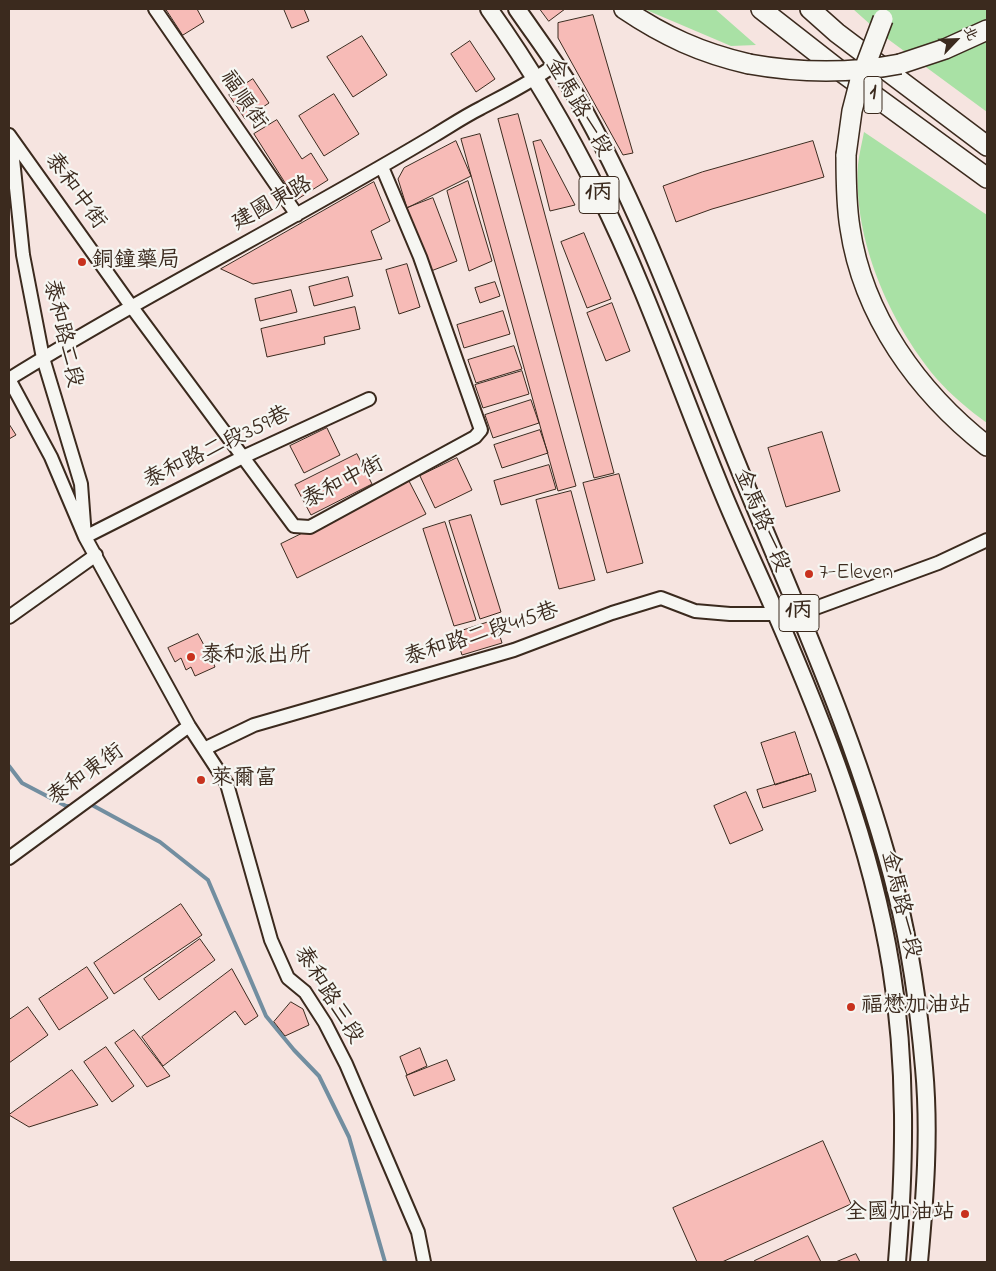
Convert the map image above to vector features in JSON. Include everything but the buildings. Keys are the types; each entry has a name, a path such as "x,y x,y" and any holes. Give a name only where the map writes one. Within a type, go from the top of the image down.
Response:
{"highway":[{"path":"624,9 669,37 701,51 757,65 814,72 871,70 900,64 938,52 987,30"},
{"name":"1","path":"761,9 840,70 987,178"},
{"name":"1","path":"810,9 837,33 987,146"},
{"path":"889,9 883,19 860,80 852,111 846,155 846,192 850,229 861,274 879,320 908,365 934,398 964,428 987,446"}],"main road":[{"name":"金馬路一段","path":"489,9 536,79 575,147 600,196 628,258 721,489 805,685 850,806 880,912 891,966 900,1033 903,1153 897,1262"},
{"name":"金馬路一段","path":"517,9 578,99 638,217 799,614 848,737 869,796 898,897 909,950 919,1022 927,1118 926,1170 919,1262"}],"street":[{"name":"福順街","path":"155,9 297,216"},
{"name":"建國東路","path":"9,379 131,306 297,216 480,108 536,79 556,64"},
{"name":"泰和中街","path":"10,136 131,306 294,526 310,527 475,437 481,430 420,257 382,167"},
{"name":"泰和路二段","path":"10,136 23,255 43,358 81,484 85,537"},
{"name":"泰和路二段","path":"9,379 51,457 85,537 189,726 204,749"},
{"name":"泰和路二段359巷","path":"85,537 243,457 369,398"},
{"path":"799,614 938,563 987,540"},
{"path":"9,617 96,555"},
{"name":"泰和路二段415巷","path":"204,749 254,725 514,650 612,613 660,598 695,611 730,614 799,614"},
{"name":"泰和東街","path":"9,858 189,726"},
{"name":"泰和路三段","path":"204,749 227,784 271,940 288,978 305,992 325,1023 346,1064 418,1232 424,1262"}],"green space":[{"path":"644,9 715,9 756,45 731,46"},
{"path":"853,9 987,9 987,112 881,34"},
{"path":"864,132 987,215 987,423 967,408 936,378 919,356 889,305 868,250 861,222 858,165"}],"waterway":[{"path":"9,766 22,783 66,806 75,806"},
{"path":"87,805 92,805 160,842 208,880 266,1016 294,1050 319,1076 349,1137 385,1262"}],"place":[{"name":"銅鐘藥局","path":"82,262"},
{"name":"7-Eleven","path":"809,574"},
{"name":"泰和派出所","path":"191,657"},
{"name":"萊爾富","path":"201,780"},
{"name":"福懋加油站","path":"851,1007"},
{"name":"全國加油站","path":"965,1214"}]}
